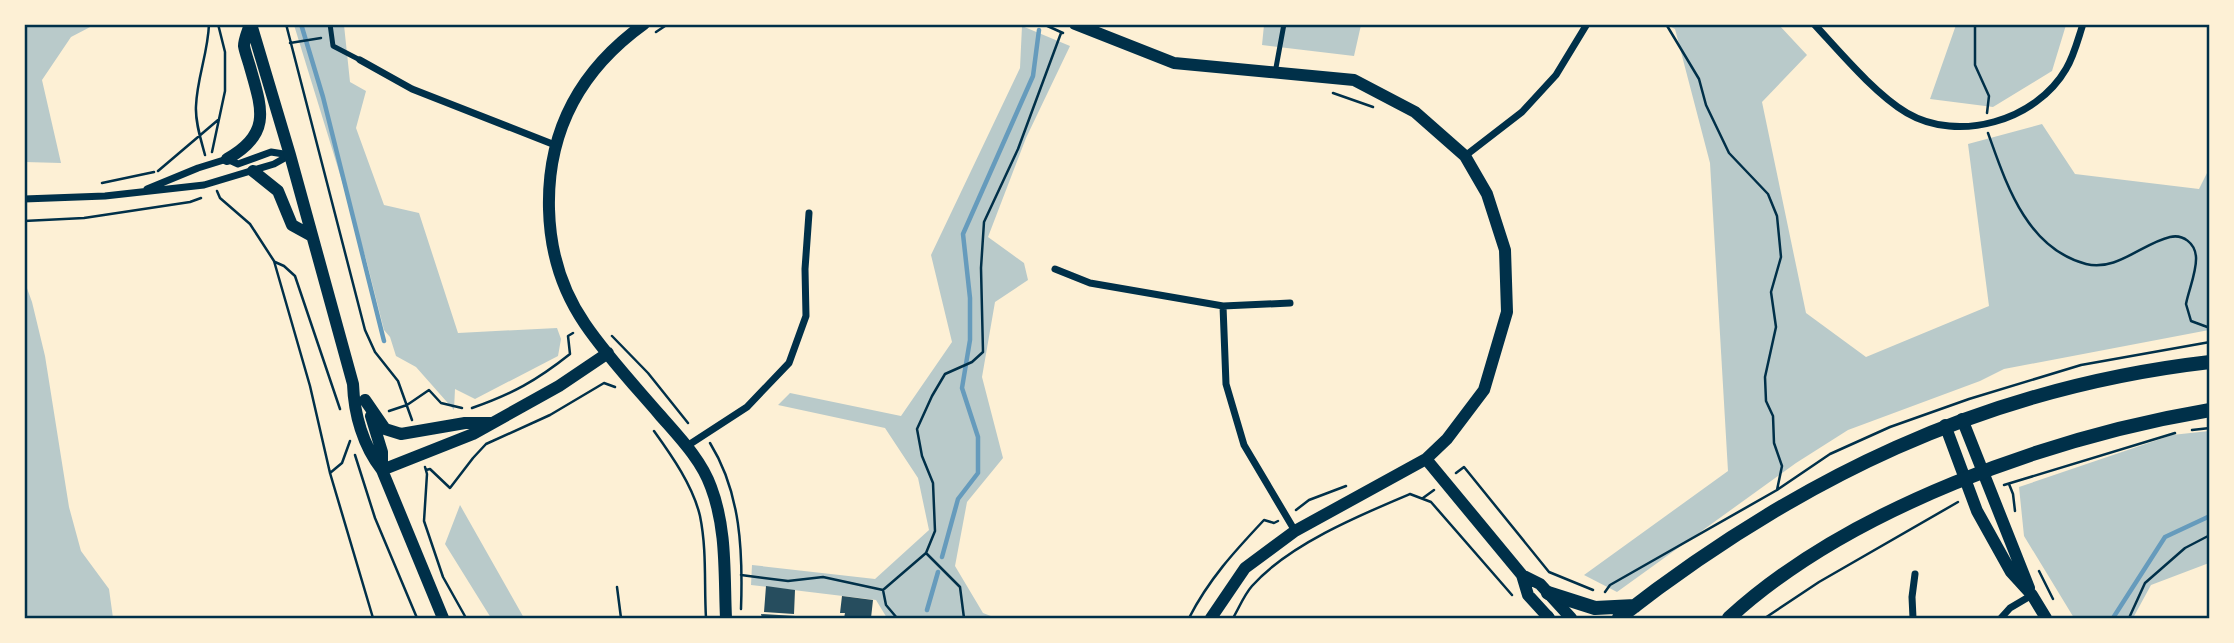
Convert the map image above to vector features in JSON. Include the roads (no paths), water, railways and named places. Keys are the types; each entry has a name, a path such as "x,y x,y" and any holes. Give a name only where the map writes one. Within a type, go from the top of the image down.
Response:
{"main road":[{"path":"1619,618 1719,545 1780,507 1854,466 1945,425 2068,386 2124,374 2210,362"},
{"path":"1729,618 1774,582 1847,536 1929,495 1983,472 2085,438 2210,410"},
{"path":"1548,593 1595,608 1635,606"}],"street":[{"path":"250,24 290,155 353,384 353,404 370,455 382,470 443,618"},
{"path":"140,192 227,159 243,150 255,137 261,121 260,102 244,45 250,24"},
{"path":"644,24 601,61 578,91 562,122 548,183 550,237 559,275 586,326 687,446 711,486 719,517 724,555 726,618"},
{"path":"1465,156 1522,112 1556,75 1587,24"},
{"path":"1814,24 1889,101 1909,114 1951,126 1985,125 2009,117 2035,102 2066,70 2083,24"},
{"path":"1074,31 1174,64 1354,80 1415,112 1465,156 1487,194 1505,250 1507,312 1484,390 1447,439 1426,459 1295,531 1245,568 1211,618"},
{"path":"360,60 412,89 555,145"},
{"path":"227,159 237,164 271,152 290,155"},
{"path":"24,199 204,186 274,164 290,155"},
{"path":"253,171 278,191 292,225 312,236"},
{"path":"687,446 747,407 789,363 807,316 805,269 809,213"},
{"path":"1055,269 1090,283 1223,306 1290,303"},
{"path":"1223,306 1226,384 1244,444 1295,531"},
{"path":"382,470 473,434 559,386 608,353"},
{"path":"353,384 385,429 401,434 465,423 492,423"},
{"path":"365,400 382,452 382,470"},
{"path":"1962,419 2032,595 2046,618"},
{"path":"1945,425 1977,511 2011,572 2032,595"},
{"path":"1426,459 1522,575 1528,595 1548,618"},
{"path":"1913,618 1915,574"},
{"path":"1522,575 1540,584 1571,618"},
{"path":"2001,618 2010,608 2032,595"}],"lane":[{"path":"330,24 333,46 360,60"},
{"path":"1275,73 1284,24"}],"waterway":[{"path":"301,24 323,97 384,341"},
{"path":"942,557 958,499 978,473 978,437 962,388 970,340 970,298 963,234 1033,76 1039,30"},
{"path":"2113,618 2165,537 2210,516"},
{"path":"927,610 938,572"}]}
